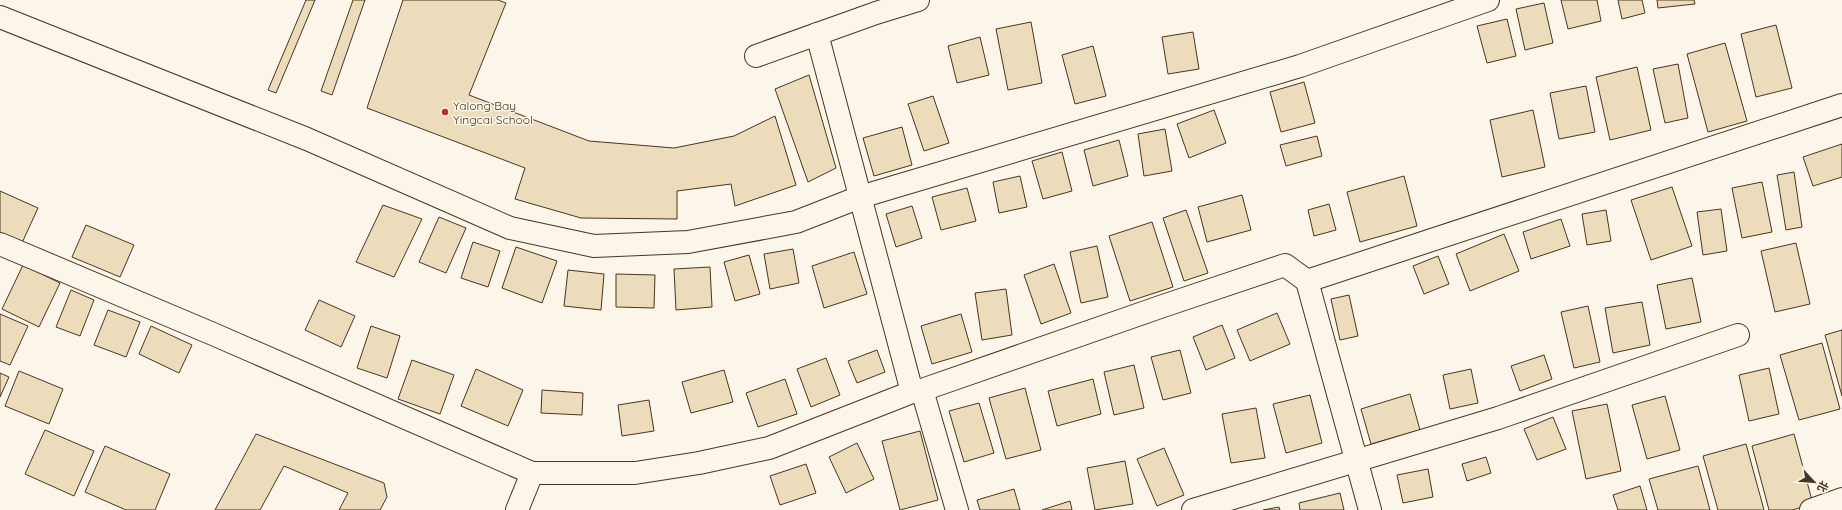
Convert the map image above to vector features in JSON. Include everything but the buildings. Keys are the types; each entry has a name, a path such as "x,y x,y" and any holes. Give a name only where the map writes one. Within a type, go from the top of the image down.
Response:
{"street":[{"path":"756,56 918,0"},
{"path":"0,17 307,139 510,228 594,246 688,242 796,222 860,197 1300,66 1488,0"},
{"path":"817,34 860,197 917,391 957,510"},
{"path":"1306,282 1842,105"},
{"path":"0,244 206,331 532,473 635,473 699,463 769,448 917,391 1285,265 1306,282 1370,510"},
{"path":"1193,510 1498,418 1738,335"},
{"path":"517,510 532,473"},
{"path":"1810,510 1842,499"}],"place":[{"name":"Yalong Bay Yingcai School","path":"445,112"}]}
